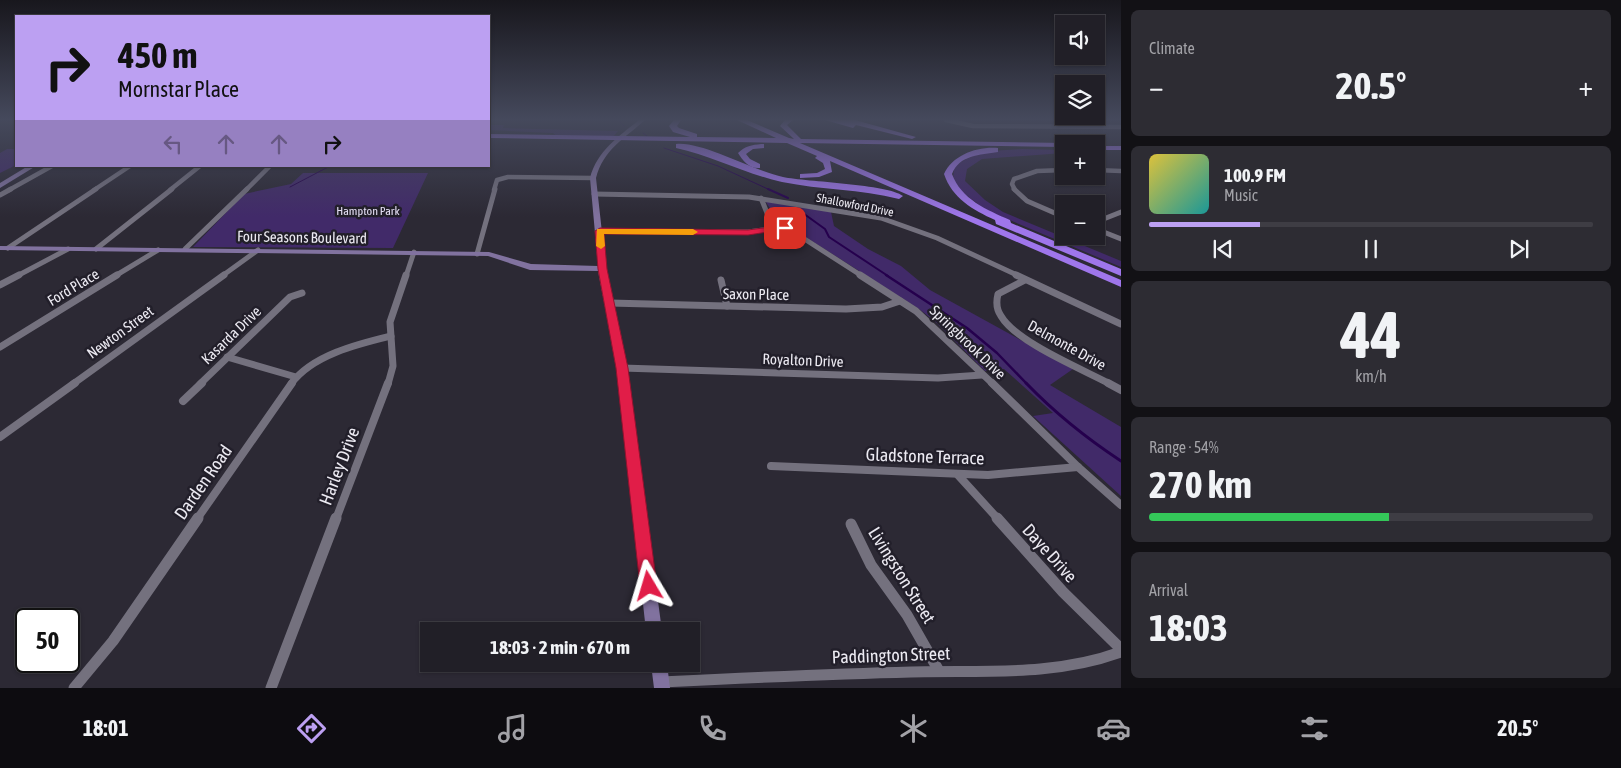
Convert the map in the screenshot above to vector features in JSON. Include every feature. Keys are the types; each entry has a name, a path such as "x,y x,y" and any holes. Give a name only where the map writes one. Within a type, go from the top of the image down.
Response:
{"highway":[{"path":"705,152 782,179 886,192 952,211"},
{"path":"743,152 743,158 758,167 794,176 819,175 829,170 826,162 813,152"},
{"path":"814,152 1121,284"},
{"path":"832,152 1121,273"},
{"path":"983,152 967,156 950,167 949,179 958,192 978,207 1082,257"}],"main road":[{"path":"604,152 594,167 594,194 600,231 602,269 622,368 653,622"},
{"path":"0,180 22,167"},
{"path":"0,186 31,167"},
{"name":"Four Seasons Boulevard","path":"4,248 489,254 530,267 602,269"},
{"path":"659,672 661,685"}],"street":[{"path":"0,195 50,167"},
{"path":"4,248 128,167"},
{"path":"96,249 199,167"},
{"path":"185,249 269,167"},
{"path":"1105,170 1121,171"},
{"path":"1055,171 1027,173 1014,179 1012,184 1019,195 1055,213"},
{"path":"477,254 495,183 502,178 593,178"},
{"name":"Shallowford Drive","path":"594,194 736,196 761,198 864,214 899,223 1121,324"},
{"name":"Springbrook Drive","path":"761,198 767,213 785,228 900,301 933,325 1078,467 1121,505"},
{"path":"1105,218 1121,212"},
{"path":"600,231 748,232 785,228"},
{"path":"1105,233 1121,239"},
{"path":"0,285 68,249"},
{"name":"Ford Place","path":"0,347 158,250"},
{"name":"Newton Street","path":"0,437 258,250"},
{"name":"Harley Drive","path":"271,688 389,382 393,366 390,336 393,310 414,252"},
{"path":"721,280 727,306"},
{"name":"Delmonte Drive","path":"1026,280 998,294 994,302 996,311 1005,323 1017,334 1121,390"},
{"name":"Kasarda Drive","path":"183,401 290,297 302,293"},
{"name":"Saxon Place","path":"610,303 866,309 882,307 900,301"},
{"name":"Darden Road","path":"74,688 114,642 296,377 330,354 358,343 390,336"},
{"path":"227,357 296,377"},
{"name":"Royalton Drive","path":"622,368 938,378 982,375"},
{"name":"Gladstone Terrace","path":"771,466 958,475 1014,474 1078,467"},
{"name":"Daye Drive","path":"958,475 1063,592 1121,651"},
{"name":"Livingston Street","path":"851,524 871,565 907,615 939,670"},
{"name":"Paddington Street","path":"661,685 939,670 1029,670 1074,666 1105,659 1121,651"}],"green space":[{"path":"15,152 15,166 0,173 0,153"},
{"path":"990,152 1055,152 1055,154 982,159 967,169 965,181 985,200 1003,212 1055,234 1055,239 986,210 962,192 953,179 954,167 969,158"},
{"name":"Hampton Park","path":"303,173 428,173 393,248 193,247 244,194 291,184"},
{"path":"766,202 831,212 834,226 868,249 901,266 930,290 1073,369 1050,385 1121,427 1121,496 1033,416 1053,413 1004,369 985,371 937,323 919,309 782,222 774,215"},
{"path":"1069,245 1082,245 1121,261 1121,267"}],"waterway":[{"path":"676,152 718,166 770,190"},
{"path":"290,187 328,167"},
{"path":"768,189 788,198"},
{"path":"800,211 825,229 829,237 888,276"},
{"path":"886,275 967,328 997,353 1027,384"},
{"path":"1027,384 1071,425 1121,461"}],"slow traffic":[{"path":"601,246 600,231 693,232"}],"route":[{"path":"649,586 622,368 602,269 600,231 748,232 785,228"}]}
